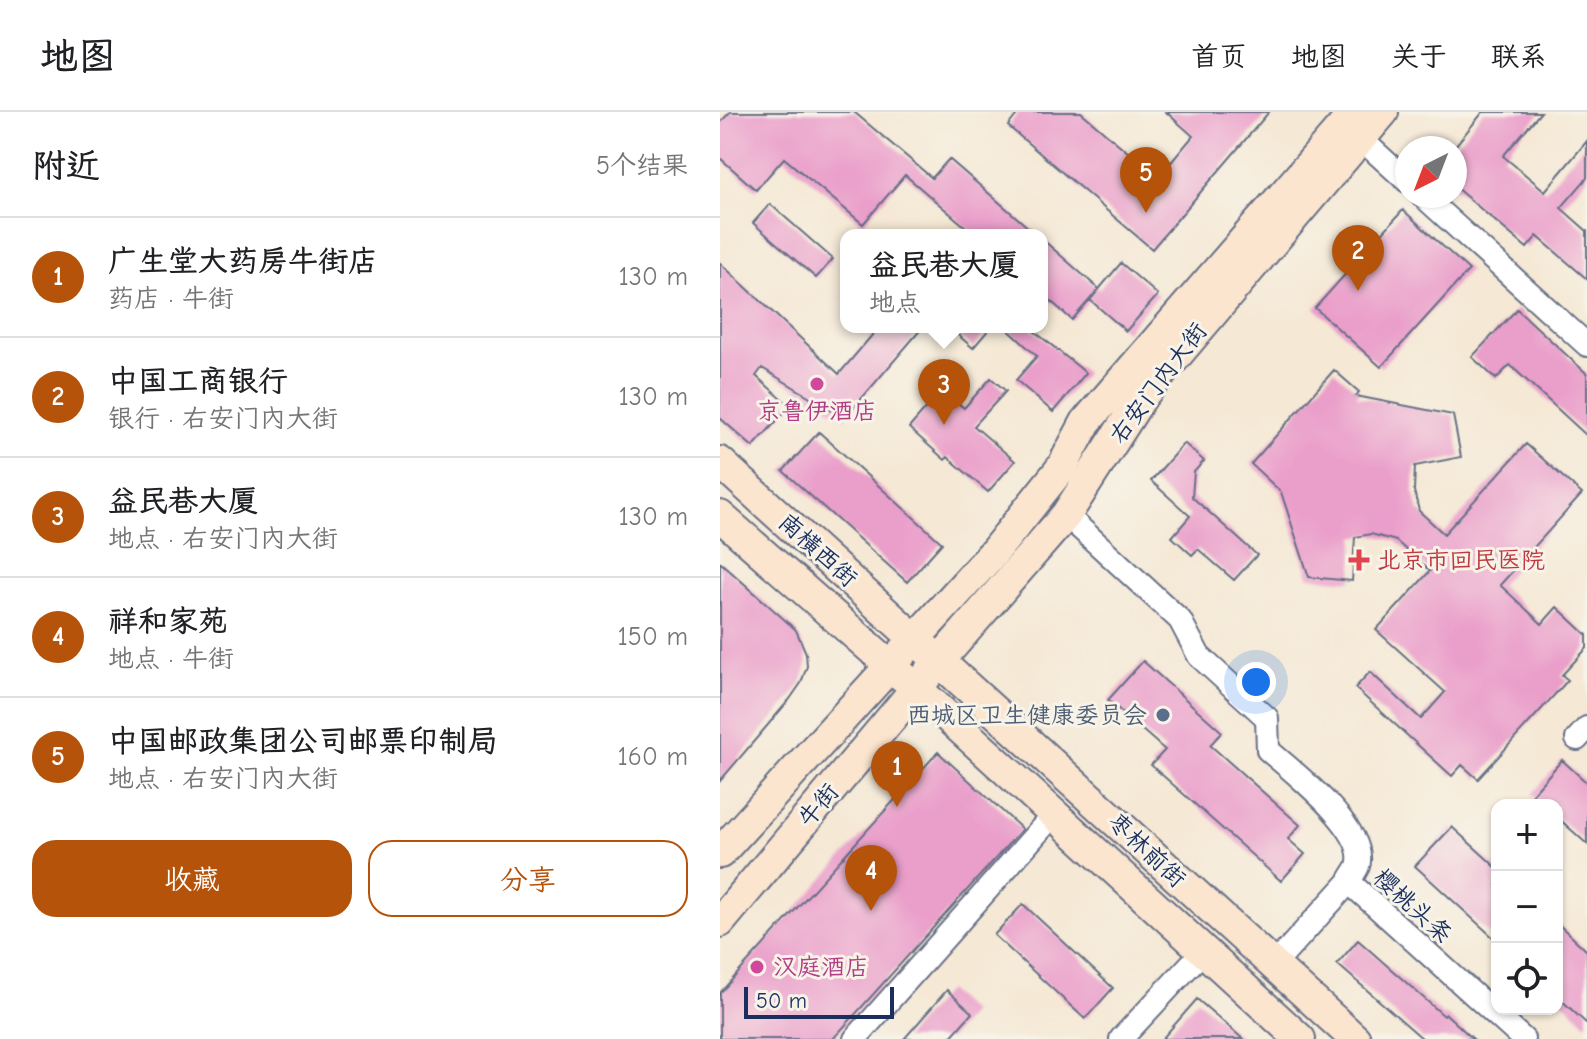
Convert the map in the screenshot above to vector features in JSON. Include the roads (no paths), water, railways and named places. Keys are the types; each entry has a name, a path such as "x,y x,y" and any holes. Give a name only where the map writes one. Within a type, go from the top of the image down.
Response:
{"main road":[{"name":"右安门内大街","path":"891,667 994,552 1062,467 1086,422 1353,125 1383,112"},
{"name":"右安门内大街","path":"940,660 1066,515 1143,395 1353,125"},
{"name":"南横西街","path":"720,462 940,660"},
{"name":"南横西街","path":"720,516 916,688"},
{"name":"牛街","path":"720,922 940,660"},
{"name":"枣林前街","path":"940,660 1355,1039"},
{"name":"牛街","path":"720,853 891,667"},
{"name":"枣林前街","path":"916,688 1300,1039"}],"street":[{"path":"1353,125 1395,169"},
{"path":"1436,208 1587,345"},
{"name":"樱桃头条","path":"1066,515 1180,620 1199,656 1267,718 1268,750 1340,816 1357,845 1359,864 1349,882 1523,1039"},
{"path":"855,1039 1054,814"},
{"path":"1273,966 1349,882"},
{"path":"1121,1039 1204,950"}],"place":[{"name":"中国邮政集团公司邮票印制局","path":"1146,213"},
{"name":"中国工商银行","path":"1358,291"},
{"name":"京鲁伊酒店","path":"817,384"},
{"name":"益民巷大厦","path":"944,425"},
{"name":"北京市回民医院","path":"1359,560"},
{"name":"西城区卫生健康委员会","path":"1163,715"},
{"name":"广生堂大药房牛街店","path":"897,807"},
{"name":"祥和家苑","path":"871,911"},
{"name":"汉庭酒店","path":"757,967"}]}
